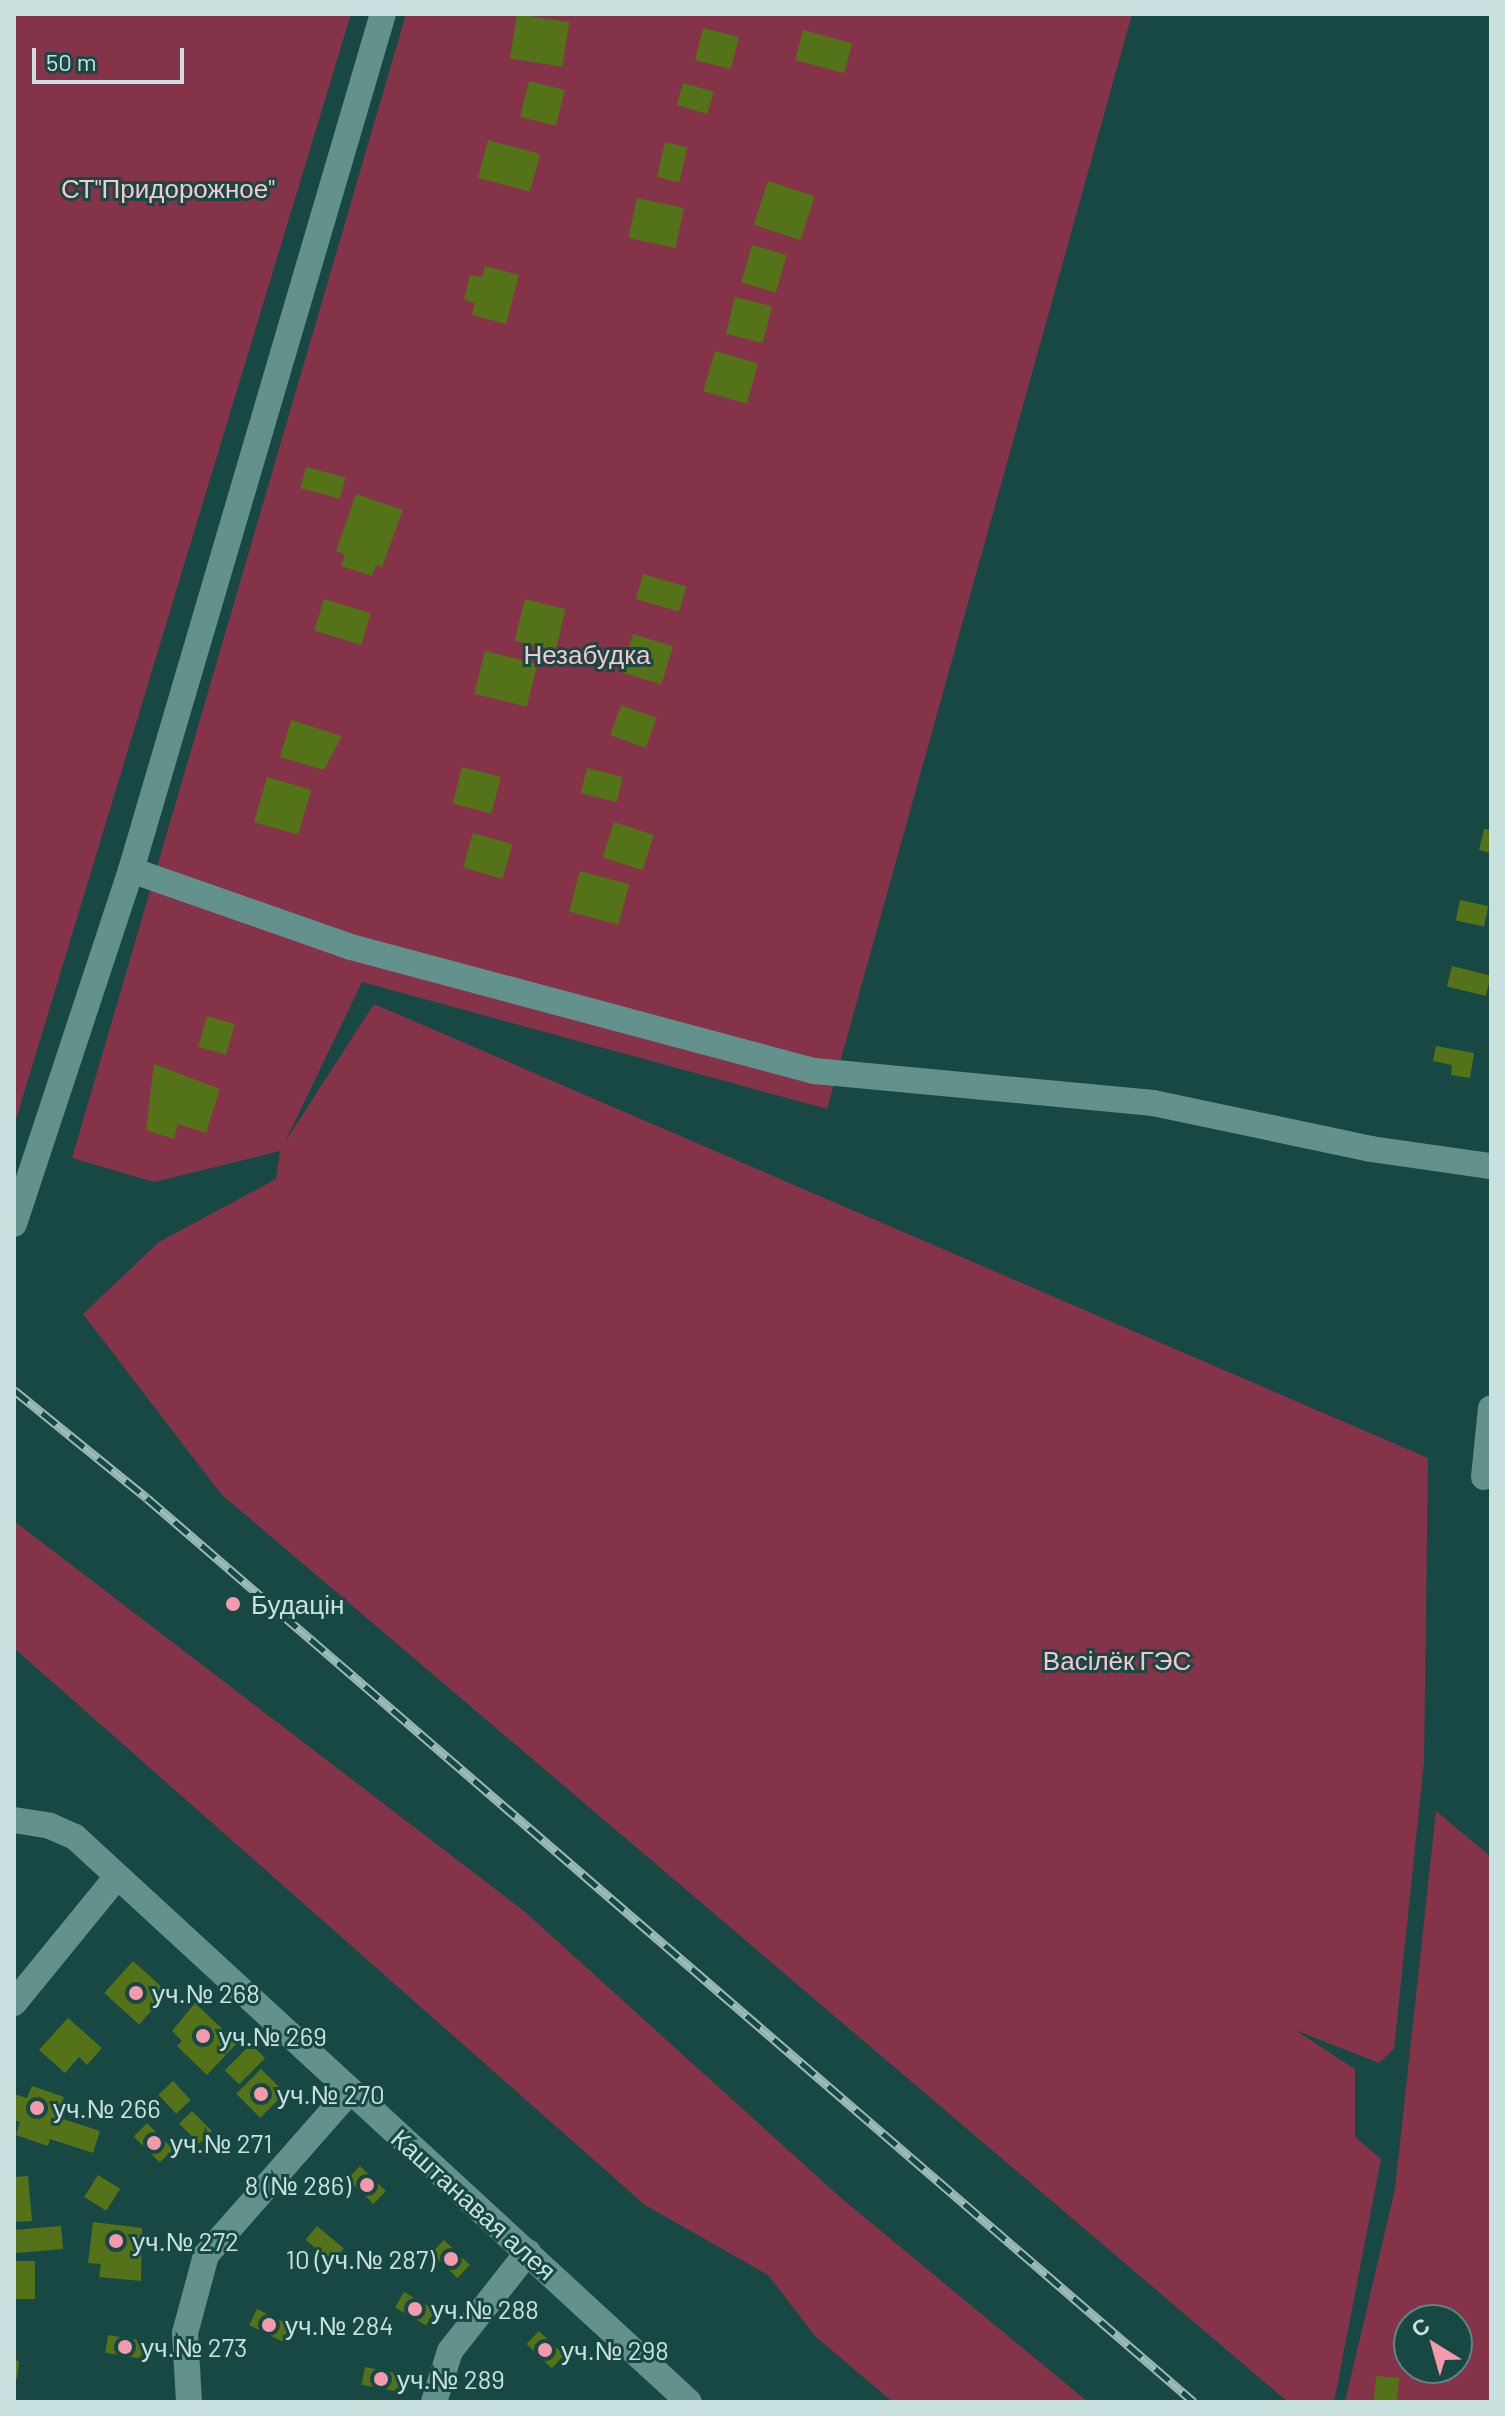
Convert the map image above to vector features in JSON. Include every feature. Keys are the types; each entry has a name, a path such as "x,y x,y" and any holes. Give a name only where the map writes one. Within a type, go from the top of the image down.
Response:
{"street":[{"path":"14,1224 131,870 383,14"},
{"path":"131,870 351,947 815,1071 1153,1103 1371,1149 1491,1166"},
{"path":"1484,1477 1491,1408"},
{"name":"Каштанавая алея","path":"14,1820 64,1830 689,2402"},
{"path":"14,2003 115,1879"},
{"path":"189,2402 185,2333 206,2255 350,2091"},
{"path":"434,2402 450,2351 528,2252"}],"green space":[{"name":"СТ\"Придорожное\"","path":"14,14 351,14 14,1126"},
{"path":"406,14 1132,14 827,1109 362,982 285,1142 374,1004 1428,1458 1424,1762 1394,2049 1379,2063 1295,2030 1355,2069 1355,2137 1381,2159 1334,2402 1288,2402 221,1494 83,1314 159,1242 276,1179 280,1151 154,1182 72,1158"},
{"path":"14,1521 524,1911 841,2198 1088,2402 893,2402 816,2337 768,2275 645,2205 14,1648"},
{"path":"1436,1811 1491,1857 1491,2402 1345,2402 1395,2189"}],"building":[{"path":"517,14 569,22 562,67 510,58"},
{"path":"703,28 739,37 731,69 695,60"},
{"path":"803,30 852,43 844,73 795,60"},
{"path":"529,81 565,90 556,126 520,117"},
{"path":"683,83 714,92 707,114 677,105"},
{"path":"488,140 540,154 530,192 478,178"},
{"path":"665,142 687,147 679,182 657,177"},
{"path":"768,181 815,196 800,240 754,225"},
{"path":"637,198 684,208 675,248 628,238"},
{"path":"752,245 787,255 776,292 741,282"},
{"path":"485,266 519,275 506,324 472,315 475,303 464,300 470,275 482,277"},
{"path":"735,297 772,306 763,343 726,334"},
{"path":"715,351 758,363 747,404 703,391"},
{"path":"306,467 346,478 340,499 300,488"},
{"path":"356,494 403,510 382,567 376,565 372,576 341,566 345,554 336,551"},
{"path":"643,574 686,586 679,611 636,599"},
{"path":"324,599 371,613 361,645 314,631"},
{"path":"525,599 566,609 555,651 515,641"},
{"path":"633,634 673,646 661,685 621,672"},
{"path":"485,651 537,664 527,707 474,694"},
{"path":"621,705 657,718 646,748 610,735"},
{"path":"291,720 342,736 324,770 280,757"},
{"path":"462,767 501,777 492,814 453,804"},
{"path":"587,768 623,777 617,802 581,793"},
{"path":"267,777 311,790 298,835 254,822"},
{"path":"614,822 654,835 643,870 603,857"},
{"path":"1484,829 1491,830 1491,853 1479,850"},
{"path":"473,833 512,844 502,879 463,868"},
{"path":"580,871 629,884 618,925 569,912"},
{"path":"1460,900 1488,906 1484,927 1456,921"},
{"path":"1452,966 1491,976 1486,996 1447,986"},
{"path":"207,1016 235,1024 226,1055 198,1047"},
{"path":"1436,1046 1474,1053 1470,1078 1451,1075 1452,1065 1433,1061"},
{"path":"154,1064 220,1089 206,1133 178,1124 174,1139 146,1130"},
{"name":"уч.№ 268","path":"133,1961 168,1992 139,2024 104,1993"},
{"name":"уч.№ 269","path":"195,2003 237,2043 207,2075 177,2046 182,2041 172,2031"},
{"path":"68,2018 102,2048 87,2065 79,2057 65,2073 39,2050"},
{"path":"251,2044 265,2058 239,2084 225,2070"},
{"name":"уч.№ 270","path":"261,2069 285,2093 260,2118 236,2094"},
{"path":"173,2081 191,2100 176,2114 158,2095"},
{"name":"уч.№ 266","path":"32,2086 64,2097 57,2117 100,2131 93,2153 50,2139 48,2146 16,2135 20,2122 14,2120 14,2094 27,2098"},
{"path":"192,2111 212,2131 199,2144 179,2124"},
{"name":"уч.№ 271","path":"147,2123 173,2149 160,2163 134,2136"},
{"name":"8 (№ 286)","path":"360,2166 386,2191 373,2204 347,2179"},
{"path":"98,2175 120,2189 106,2211 84,2197"},
{"path":"28,2176 32,2221 14,2222 14,2177"},
{"name":"уч.№ 272","path":"93,2222 142,2228 141,2281 99,2277 101,2264 88,2263"},
{"path":"61,2226 63,2249 16,2253 14,2230"},
{"path":"317,2226 344,2248 332,2262 305,2240"},
{"name":"10 (уч.№ 287)","path":"444,2240 470,2265 457,2278 431,2253"},
{"path":"14,2261 35,2261 35,2299 14,2299"},
{"name":"уч.№ 288","path":"404,2292 435,2310 426,2326 395,2308"},
{"name":"уч.№ 284","path":"257,2309 290,2325 282,2341 249,2325"},
{"name":"уч.№ 298","path":"539,2331 564,2355 552,2368 526,2344"},
{"name":"уч.№ 273","path":"108,2335 144,2341 141,2358 105,2353"},
{"path":"14,2360 19,2361 17,2379 14,2378"},
{"name":"уч.№ 289","path":"365,2367 400,2374 397,2392 362,2385"},
{"path":"1376,2376 1393,2377 1393,2384 1398,2384 1397,2402 1374,2402"}],"railway":[{"path":"14,1390 147,1498 1194,2402"}],"place":[{"name":"Будацін","path":"233,1604"},
{"name":"уч.№ 268","path":"136,1993"},
{"name":"уч.№ 269","path":"203,2036"},
{"name":"уч.№ 270","path":"261,2094"},
{"name":"уч.№ 266","path":"37,2108"},
{"name":"уч.№ 271","path":"154,2143"},
{"name":"8 (№ 286)","path":"367,2185"},
{"name":"уч.№ 272","path":"116,2241"},
{"name":"10 (уч.№ 287)","path":"451,2259"},
{"name":"уч.№ 288","path":"415,2309"},
{"name":"уч.№ 284","path":"269,2325"},
{"name":"уч.№ 273","path":"125,2347"},
{"name":"уч.№ 298","path":"545,2350"},
{"name":"уч.№ 289","path":"381,2379"}],"park label":[{"name":"Незабудка","path":"587,654"},
{"name":"Васілёк ГЭС","path":"1117,1660"}]}
